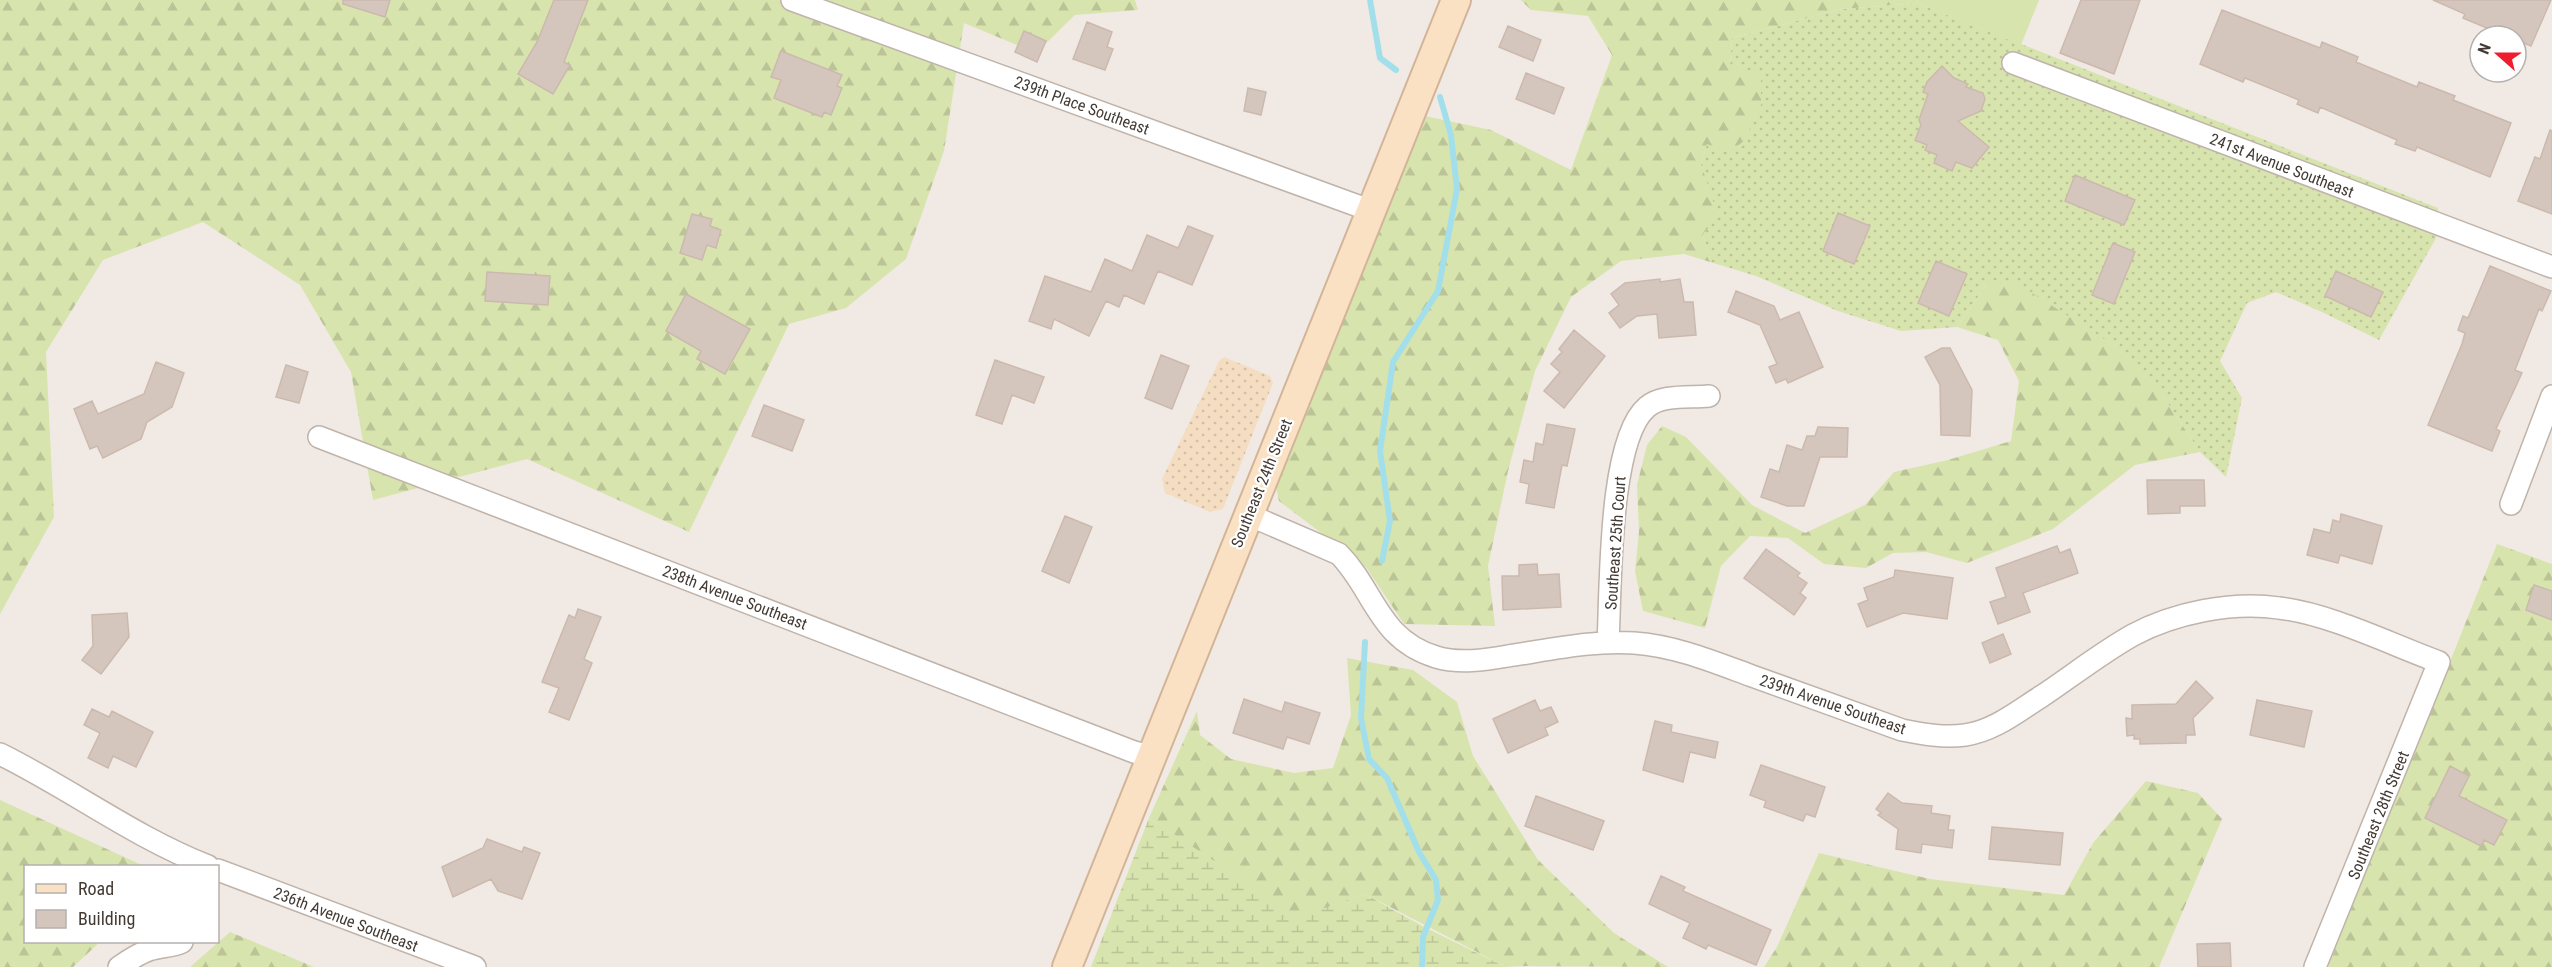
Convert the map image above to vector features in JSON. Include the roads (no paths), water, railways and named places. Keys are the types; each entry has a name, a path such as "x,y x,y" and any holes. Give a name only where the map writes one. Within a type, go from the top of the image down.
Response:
{"street":[{"name":"239th Place Southeast","path":"792,0 1372,211"},
{"name":"Southeast 24th Street","path":"1067,967 1456,0"},
{"name":"241st Avenue Southeast","path":"2013,63 2552,267"},
{"name":"Southeast 25th Court","path":"1608,642 1616,492 1628,436 1635,421 1647,407 1655,403 1667,399 1709,396"},
{"path":"2511,504 2552,396"},
{"name":"238th Avenue Southeast","path":"319,437 1134,752 1151,756"},
{"name":"239th Avenue Southeast","path":"1249,515 1339,554 1350,565 1370,600 1395,634 1412,646 1436,657 1456,661 1483,660 1608,642 1655,645 1677,650 1902,730 1934,735 1966,735 1996,726 2133,635 2168,621 2204,612 2242,607 2279,608 2319,617 2439,662"},
{"name":"Southeast 28th Street","path":"2315,967 2439,662"},
{"name":"236th Avenue Southeast","path":"0,754 159,845 200,865"},
{"name":"236th Avenue Southeast","path":"219,874 433,960 475,967"},
{"path":"119,967 133,957 151,949 179,943"}],"waterway":[{"path":"1370,0 1380,58 1396,70"},
{"path":"1382,561 1390,521 1380,451 1393,362 1438,291 1457,189 1451,135 1440,97"},
{"path":"1365,642 1361,718 1369,759 1387,778 1419,852 1436,880 1438,900 1423,937 1422,967"}]}
